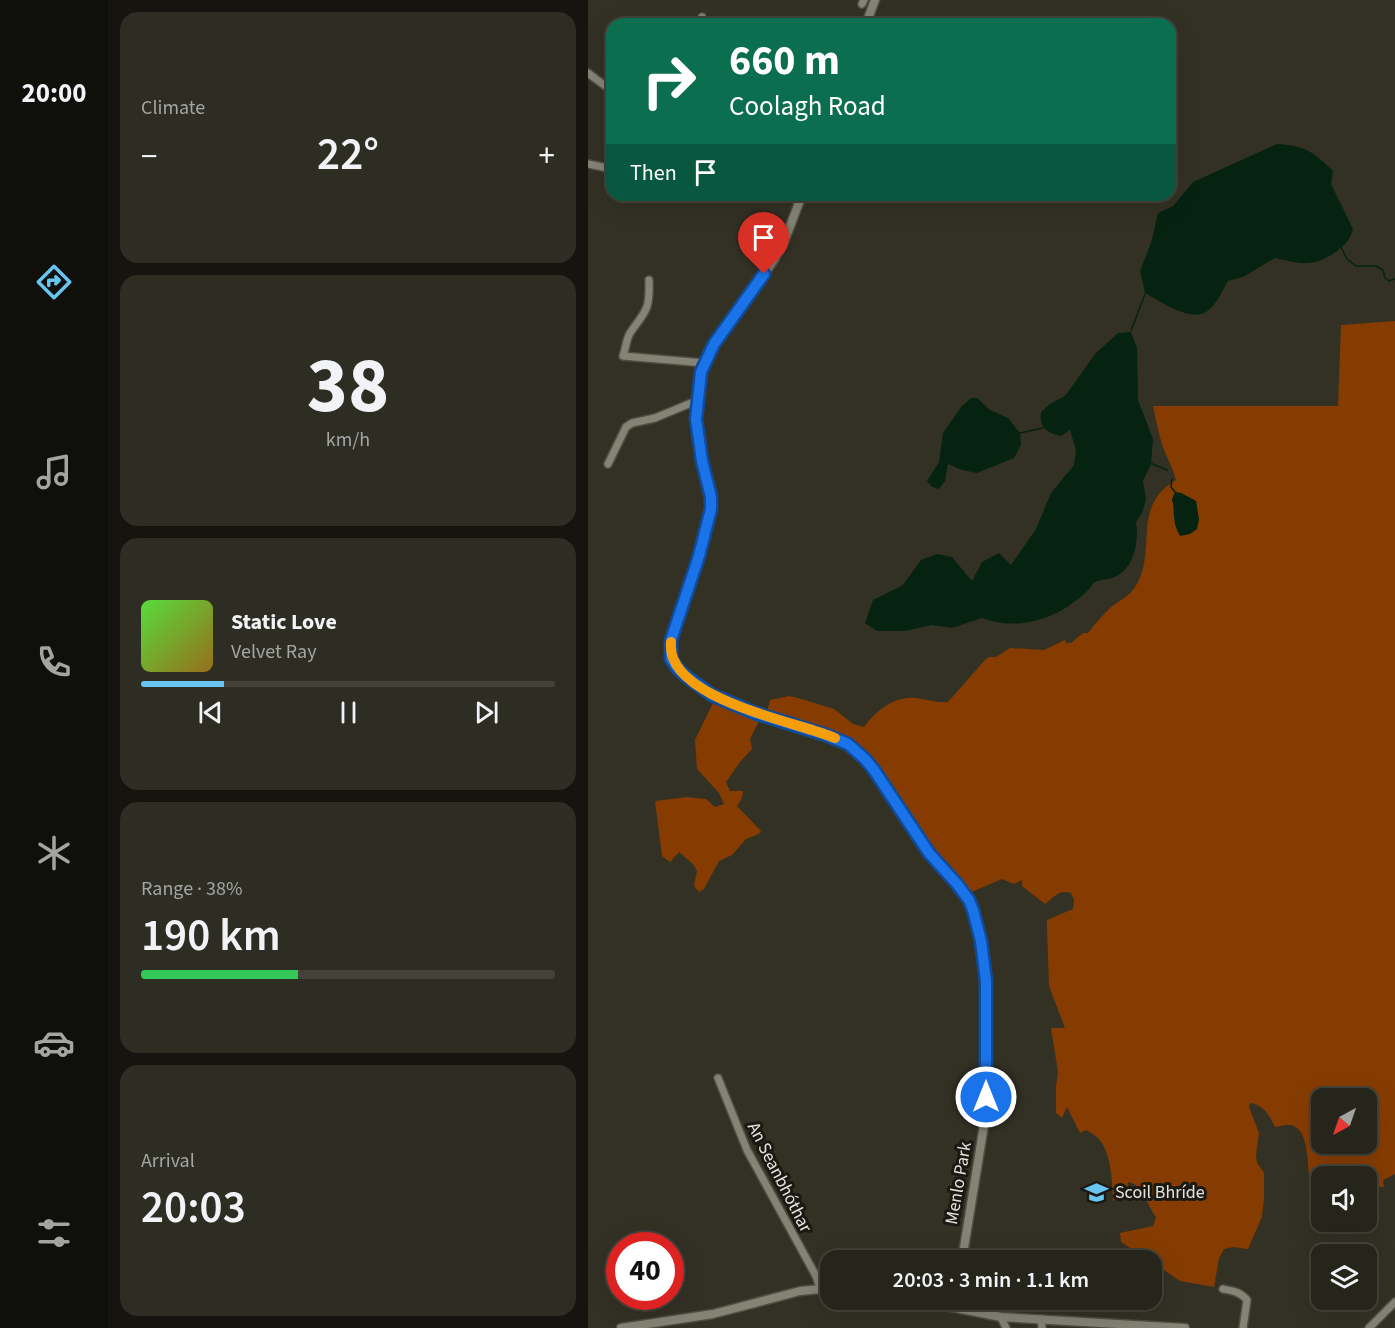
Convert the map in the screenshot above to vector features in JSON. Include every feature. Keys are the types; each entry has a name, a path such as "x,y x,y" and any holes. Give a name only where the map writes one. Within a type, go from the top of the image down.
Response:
{"street":[{"path":"868,18 875,0"},
{"path":"588,73 606,86"},
{"path":"588,164 606,168"},
{"path":"609,464 626,427 632,423 656,418 696,401 704,363 714,344 774,260 800,201"},
{"path":"649,280 648,305 645,315 629,334 623,356 704,363"},
{"name":"Menlo Park","path":"696,401 698,441 711,497 711,509 699,556 671,640 671,659 687,677 712,695 848,744 865,759 929,853 969,900 977,923 984,959 986,1113 964,1250"},
{"name":"An Seanbhóthar","path":"718,1078 747,1150 816,1276 820,1288"},
{"path":"621,1328 706,1316 800,1291 820,1288"},
{"path":"1223,1289 1242,1294 1247,1300 1243,1328"},
{"path":"1369,1328 1395,1302"},
{"path":"978,1310 1001,1317 1041,1323 1185,1328"},
{"path":"1001,1317 1006,1328"}],"shaded area":[{"path":"1277,144 1302,148 1320,159 1333,171 1331,184 1353,229 1345,244 1329,256 1314,262 1300,263 1275,258 1243,277 1228,281 1213,306 1199,314 1175,309 1145,293 1140,271 1151,243 1158,213 1173,206 1193,182"},
{"path":"1395,321 1395,1174 1383,1180 1384,1187 1377,1187 1377,1166 1311,1166 1311,1184 1306,1149 1301,1133 1296,1127 1290,1125 1275,1127 1262,1108 1250,1103 1249,1107 1259,1133 1257,1163 1264,1173 1262,1217 1248,1249 1233,1247 1224,1249 1219,1258 1214,1287 1180,1281 1162,1269 1162,1250 1133,1250 1121,1242 1120,1233 1153,1226 1156,1217 1142,1191 1128,1182 1128,1193 1113,1201 1110,1168 1103,1144 1086,1130 1080,1133 1067,1107 1062,1118 1056,1113 1058,1072 1051,1028 1065,1028 1049,986 1047,920 1073,909 1074,900 1071,893 1060,893 1045,904 1022,886 1022,880 1014,884 1002,879 969,893 929,853 905,815 848,744 766,716 770,700 789,696 834,709 853,724 864,727 880,710 900,699 915,698 948,702 985,660 989,657 996,657 1010,648 1044,650 1065,640 1066,643 1071,643 1083,633 1088,633 1109,609 1136,586 1143,567 1147,526 1154,501 1176,480 1162,444 1153,406 1338,406 1341,325","holes":["1181,493 1196,501 1199,520 1173,514 1172,499"]},
{"path":"1131,332 1137,348 1138,400 1153,439 1151,464 1143,481 1146,499 1143,511 1136,522 1136,544 1132,559 1123,572 1095,582 1087,592 1058,613 1026,623 1003,623 982,618 952,628 932,625 905,631 877,631 865,623 873,600 903,585 921,560 937,554 952,557 972,581 982,562 999,553 1011,565 1036,529 1051,493 1074,465 1076,450 1070,430 1061,436 1048,431 1041,422 1041,412 1065,396 1095,354 1118,333"},
{"path":"971,398 977,398 990,410 1008,418 1020,433 1021,445 1014,458 977,473 948,464 945,481 939,489 932,487 927,481 939,462 943,433 961,407"},
{"path":"1175,492 1196,501 1199,520 1197,529 1190,534 1180,536 1177,530 1172,499"},
{"path":"713,703 759,721 750,739 752,749 726,782 730,791 743,791 737,806 761,831 746,839 732,855 719,861 704,889 699,892 694,886 697,871 693,864 679,852 670,862 662,856 655,801 687,797 706,799 715,807 724,804 719,793 697,769 695,740"}],"waterway":[{"path":"1341,247 1347,259 1356,266 1376,266 1383,270 1385,278 1389,281 1395,279"},
{"path":"1131,331 1145,294"},
{"path":"1020,433 1043,428"},
{"path":"1150,463 1167,470"},
{"path":"1172,479 1171,487 1175,492"}],"slow traffic":[{"path":"671,642 671,659 678,669 712,695 755,713 835,738"}],"place":[{"name":"Scoil Bhríde","path":"1097,1192"}],"route":[{"path":"764,274 714,344 701,372 696,401 696,419 698,441 711,497 711,509 699,556 671,640 671,659 687,677 712,695 755,713 848,744 874,770 929,853 969,900 981,941 986,981 986,1097"}]}
